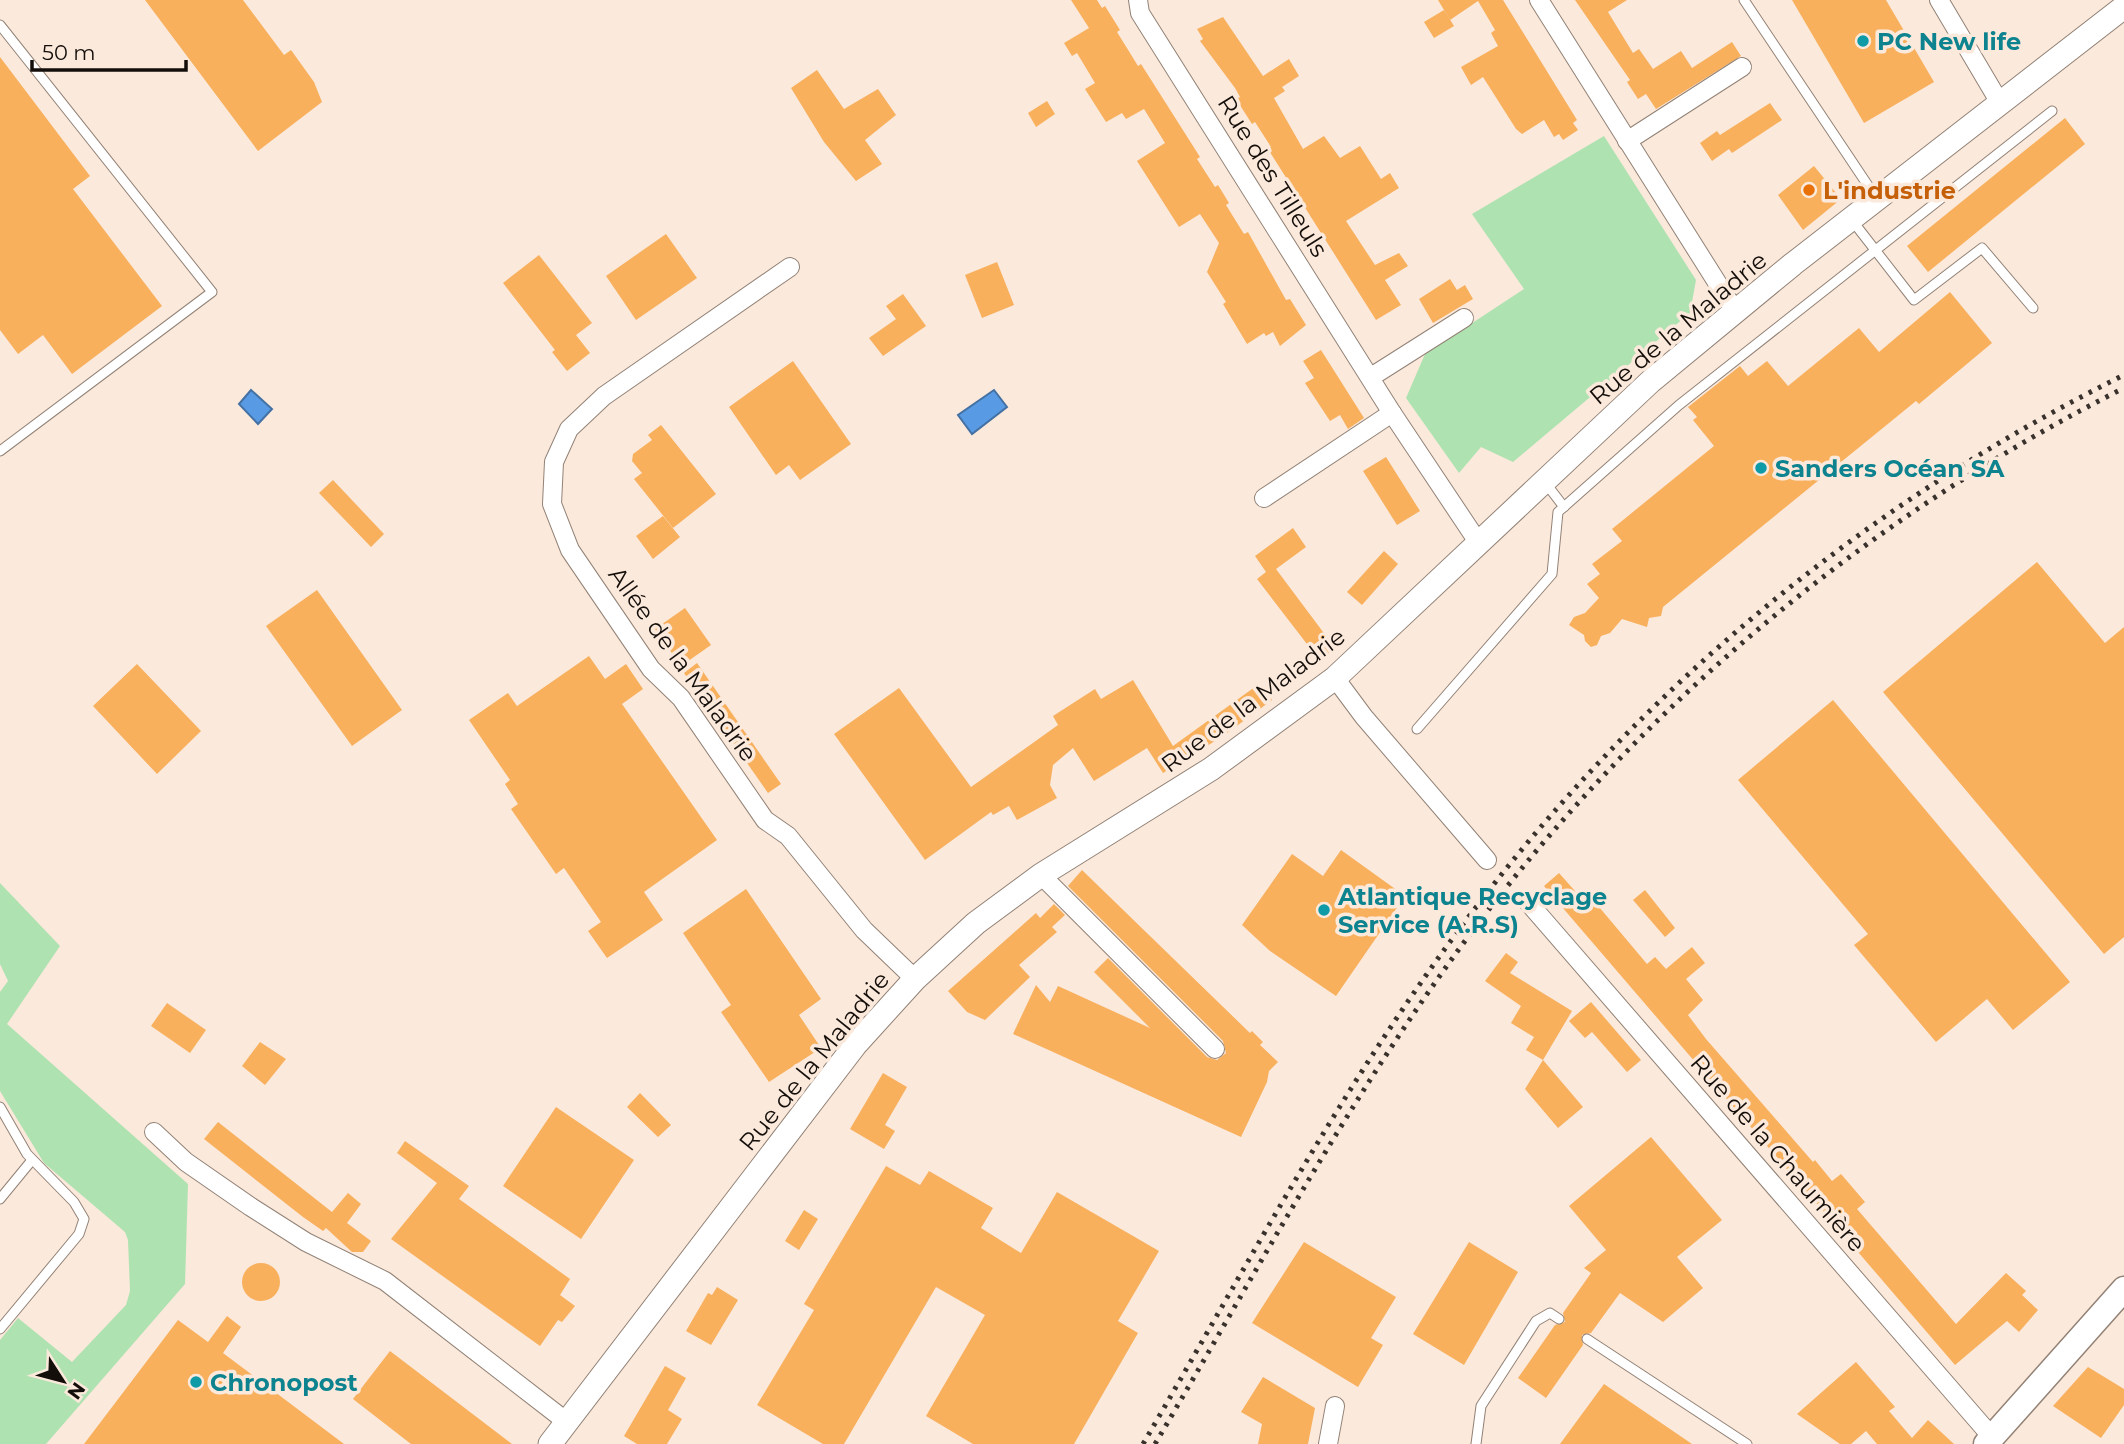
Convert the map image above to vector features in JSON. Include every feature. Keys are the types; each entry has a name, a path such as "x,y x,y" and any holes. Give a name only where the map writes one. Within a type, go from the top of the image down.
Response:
{"main road":[{"path":"1989,1441 2124,1289"}],"street":[{"name":"Rue des Tilleuls","path":"1138,0 1140,13 1392,413 1478,542"},
{"path":"1539,0 1735,311"},
{"path":"1939,0 2000,103"},
{"name":"Rue de la Maladrie","path":"550,1444 856,1044 915,979 976,923 1041,875 1211,769 1335,678 1651,381 1851,219 2124,7"},
{"path":"1628,141 1742,67"},
{"name":"Allée de la Maladrie","path":"790,267 604,396 569,429 554,462 552,504 570,550 651,669 681,698 765,820 788,836 864,930 915,979"},
{"path":"1371,377 1464,317"},
{"path":"1264,498 1392,413"},
{"path":"1335,678 1364,717 1487,860"},
{"path":"1041,875 1215,1049"},
{"name":"Rue de la Chaumière","path":"1527,901 1989,1441"},
{"path":"154,1132 186,1162 251,1207 306,1242 385,1281 566,1422"},
{"path":"1328,1444 1335,1406"}],"lane":[{"path":"1744,0 1877,199"},
{"path":"0,25 212,292 0,451"},
{"path":"1417,729 1552,574 1558,512 1679,405 2052,111"},
{"path":"1851,219 1914,300 1982,248 2033,308"},
{"path":"1544,480 1564,507"},
{"path":"0,1107 32,1160 74,1202 84,1219 79,1234 0,1329"},
{"path":"0,1199 32,1160"},
{"path":"1476,1444 1481,1406 1536,1321 1550,1313 1559,1319"},
{"path":"1587,1339 1747,1444"}],"green space":[{"path":"1604,136 1696,280 1690,313 1513,462 1481,447 1459,473 1406,398 1425,354 1524,289 1472,214"},
{"path":"0,883 60,946 7,1024 188,1184 185,1284 46,1444 0,1444 0,1340 18,1318 72,1362 126,1305 130,1291 128,1240 125,1232 44,1163 0,1091 0,992 8,981 0,964"}],"water":[{"path":"251,390 272,409 258,424 239,404"},
{"path":"994,390 1007,407 972,434 958,415"}],"building":[{"path":"145,0 243,0 284,55 291,50 314,82 322,102 258,151"},
{"path":"1071,0 1097,0 1102,8 1105,6 1138,66 1141,64 1200,157 1197,159 1229,203 1226,205 1244,234 1248,232 1286,300 1290,299 1306,325 1280,346 1273,332 1266,336 1264,333 1247,344 1207,272 1219,243 1200,214 1179,227 1137,161 1165,143 1144,109 1126,119 1122,113 1106,122 1085,89 1095,83 1077,53 1072,56 1064,43 1089,28"},
{"path":"1438,0 1503,0 1577,120 1573,123 1578,130 1563,140 1559,134 1554,137 1544,120 1522,134 1516,129 1483,77 1471,85 1461,67 1498,46 1491,33 1495,30 1478,1 1450,20"},
{"path":"1575,0 1627,0 1608,12 1633,53 1639,49 1653,69 1681,51 1692,68 1732,42 1741,56 1656,109 1646,94 1638,99 1627,82 1630,80"},
{"name":"PC New life","path":"1792,0 1886,0 1934,82 1864,123"},
{"path":"1444,10 1454,26 1434,38 1424,22"},
{"path":"1223,17 1263,76 1289,59 1299,76 1282,87 1285,91 1274,98 1303,149 1324,136 1340,158 1360,146 1381,179 1390,173 1399,188 1346,221 1375,265 1399,253 1408,266 1385,280 1401,305 1376,320 1268,149 1271,147 1236,99 1240,97 1235,88 1200,41 1203,39 1197,29"},
{"path":"0,57 90,176 73,189 162,306 72,374 43,335 18,354 0,330"},
{"path":"817,70 844,109 878,89 896,115 865,140 882,164 856,181 824,142 791,88"},
{"path":"1047,101 1055,114 1036,127 1028,113"},
{"path":"1770,103 1782,120 1732,153 1729,149 1712,161 1700,143 1717,131 1720,135"},
{"path":"2065,118 2085,144 1928,272 1907,246"},
{"name":"L'industrie","path":"1814,166 1841,199 1803,230 1778,195"},
{"path":"666,234 697,278 636,320 606,276"},
{"path":"539,255 592,323 576,335 590,353 567,371 552,352 555,350 503,283"},
{"path":"997,262 1014,305 982,318 965,275"},
{"path":"1450,279 1457,290 1465,285 1473,299 1433,323 1419,299"},
{"name":"Sanders Océan SA","path":"1950,292 1992,343 1919,404 1916,401 1663,607 1661,616 1649,618 1647,627 1622,619 1610,633 1601,636 1597,645 1591,647 1585,641 1584,635 1569,625 1574,617 1585,613 1599,598 1587,584 1600,574 1592,564 1622,541 1612,529 1714,446 1693,420 1697,417 1688,407 1740,366 1748,376 1767,361 1788,386 1859,328 1879,352"},
{"path":"903,294 926,326 883,356 869,338 896,319 886,306"},
{"path":"1321,350 1364,418 1348,429 1340,415 1330,421 1305,383 1314,378 1303,361"},
{"path":"793,361 851,444 800,480 789,465 776,475 729,407"},
{"path":"661,425 716,494 673,528 634,479 642,473 632,461 633,454 652,440 648,435"},
{"path":"1386,457 1420,511 1397,525 1363,471"},
{"path":"333,480 384,534 371,547 319,493"},
{"path":"663,516 680,537 653,559 636,536"},
{"path":"1293,528 1306,547 1276,569 1335,648 1320,661 1257,579 1266,572 1255,556"},
{"path":"1384,551 1398,564 1362,605 1347,592"},
{"path":"2037,562 2105,643 2124,627 2124,937 2104,954 1883,692"},
{"path":"317,590 402,710 352,746 266,626"},
{"path":"685,608 711,645 681,666 655,629"},
{"path":"589,656 605,679 626,664 643,689 622,704 717,840 644,892 663,920 607,958 588,931 601,922 564,868 556,874 511,809 518,804 505,784 510,780 469,720 508,693 517,706"},
{"path":"697,663 781,784 768,793 684,673"},
{"path":"137,664 201,731 157,774 93,706"},
{"path":"1133,680 1173,746 1259,684 1272,700 1223,736 1163,773 1147,748 1094,781 1073,748 1053,765 1050,785 1057,798 1017,820 1009,806 993,815 991,812 925,860 834,734 899,688 971,787 1058,725 1053,716 1095,689 1101,699"},
{"path":"1833,700 2070,982 2013,1030 1987,999 1936,1042 1854,945 1868,934 1738,780"},
{"name":"Atlantique Recyclage Service (A.R.S)","path":"1341,850 1405,896 1336,996 1270,951 1242,925 1292,854 1323,876"},
{"path":"1082,870 1250,1033 1252,1031 1263,1042 1260,1045 1278,1062 1269,1071 1267,1082 1241,1137 1013,1034 1036,985 1050,1002 1058,986 1150,1028 1094,972 1108,958 1207,1057 1217,1060 1226,1053 1223,1041 1068,886"},
{"path":"1559,873 1583,900 1589,895 1647,964 1655,957 1666,969 1692,947 1705,963 1686,979 1703,1000 1688,1015 1706,1039 1832,1181 1841,1174 1865,1202 1857,1209 1956,1324 2006,1273 2026,1291 2022,1295 2038,1310 2019,1332 2007,1321 1955,1365 1544,886"},
{"path":"746,889 821,999 799,1015 821,1048 769,1082 721,1012 731,1005 683,933"},
{"path":"1645,890 1675,928 1665,937 1633,900"},
{"path":"1054,904 1065,915 1052,927 1057,932 1019,965 1030,977 985,1020 967,1012 948,991 1036,913 1040,918"},
{"path":"1506,953 1518,962 1510,973 1572,1011 1543,1060 1526,1050 1534,1037 1511,1023 1521,1006 1485,981"},
{"path":"1591,1002 1641,1060 1627,1072 1592,1032 1585,1038 1569,1021"},
{"path":"167,1003 206,1030 190,1053 151,1026"},
{"path":"260,1042 286,1059 265,1085 242,1066"},
{"path":"1543,1060 1583,1107 1558,1128 1525,1089"},
{"path":"883,1073 907,1087 885,1125 895,1131 884,1149 850,1129"},
{"path":"640,1093 671,1125 658,1137 627,1107"},
{"path":"556,1107 634,1160 581,1239 503,1186"},
{"path":"218,1122 332,1212 348,1193 361,1204 347,1223 371,1241 363,1252 352,1252 326,1228 323,1231 303,1217 204,1139"},
{"path":"1651,1137 1722,1220 1677,1257 1703,1288 1663,1322 1620,1293 1591,1333 1582,1335 1583,1345 1546,1398 1518,1378 1555,1325 1565,1322 1563,1313 1591,1273 1584,1268 1606,1250 1569,1206"},
{"path":"405,1141 469,1186 459,1199 570,1279 560,1295 575,1306 562,1322 558,1320 540,1346 391,1239 437,1183 397,1153"},
{"path":"886,1166 920,1185 929,1171 993,1208 981,1228 1021,1253 1057,1192 1159,1251 1118,1321 1138,1333 1074,1444 973,1444 926,1416 985,1315 936,1287 844,1444 823,1444 757,1405 814,1310 804,1304"},
{"path":"804,1210 818,1219 799,1250 785,1241"},
{"path":"1304,1242 1396,1297 1371,1338 1383,1345 1358,1387 1252,1323"},
{"path":"1469,1242 1518,1272 1464,1365 1413,1334"},
{"path":"261,1263 274,1269 280,1282 274,1295 261,1301 248,1295 242,1282 248,1269"},
{"path":"717,1287 738,1300 711,1345 686,1331 708,1293 712,1295"},
{"name":"Chronopost","path":"227,1316 241,1327 223,1353 344,1444 84,1444 178,1320 208,1342"},
{"path":"390,1351 512,1444 411,1444 353,1399"},
{"path":"1856,1362 1895,1407 1889,1411 1912,1438 1928,1420 1954,1444 1877,1444 1866,1431 1851,1444 1840,1444 1797,1414"},
{"path":"665,1366 686,1378 668,1410 682,1419 667,1444 637,1444 624,1436"},
{"path":"2088,1367 2124,1389 2124,1405 2101,1438 2053,1406"},
{"path":"1263,1377 1315,1408 1308,1444 1258,1444 1262,1424 1241,1412"},
{"path":"1604,1384 1692,1444 1560,1444"}],"railway":[{"path":"1143,1444 1303,1167 1388,1032 1480,902 1546,821 1617,743 1693,670 1772,602 1855,538 1942,478 2032,424 2124,375"},
{"path":"1155,1444 1350,1112 1435,983 1480,921 1547,839 1618,761 1693,687 1772,618 1855,553 1941,493 2031,438 2124,388"}],"place":[{"name":"PC New life","path":"1863,41"},
{"name":"L'industrie","path":"1809,190"},
{"name":"Sanders Océan SA","path":"1761,468"},
{"name":"Atlantique Recyclage Service (A.R.S)","path":"1324,910"},
{"name":"Chronopost","path":"196,1382"}]}
